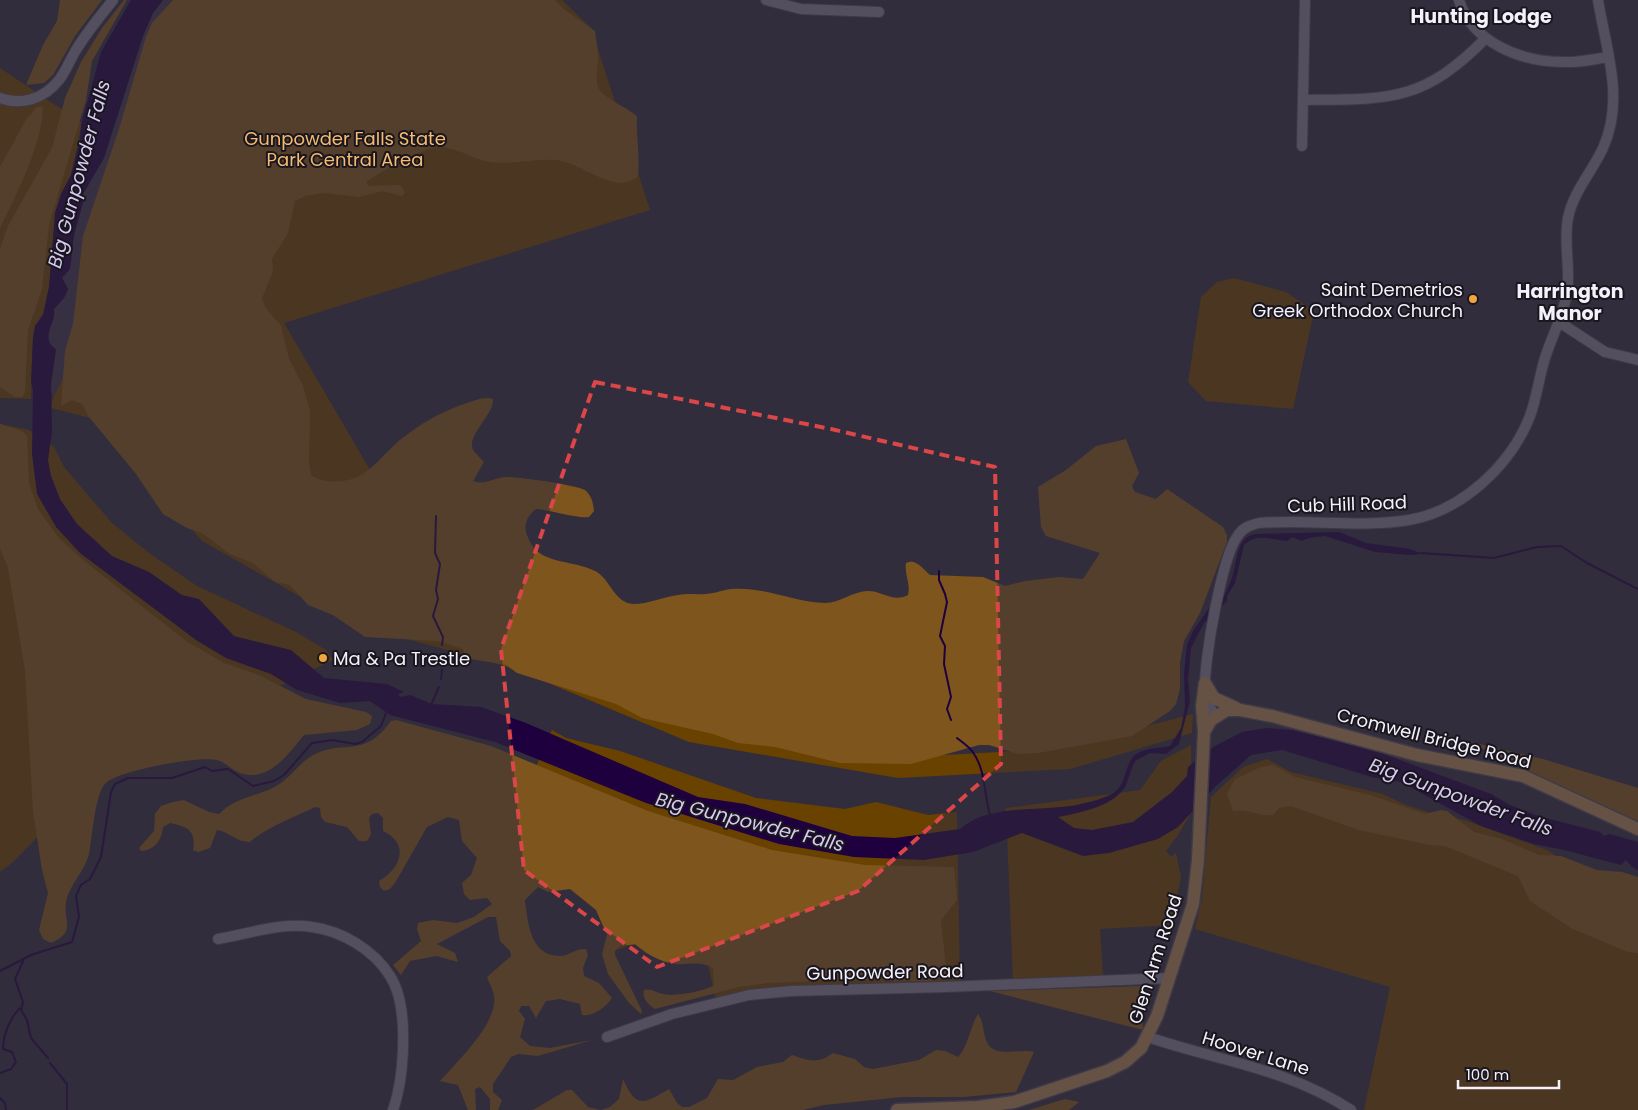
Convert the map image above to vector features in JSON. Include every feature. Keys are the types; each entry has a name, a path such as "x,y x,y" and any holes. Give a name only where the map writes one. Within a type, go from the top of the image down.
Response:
{"main road":[{"path":"1205,683 1214,698 1240,710"},
{"name":"Glen Arm Road","path":"897,1110 978,1107 1027,1098 1117,1067 1136,1054 1148,1037 1170,978 1194,897 1200,818 1204,737 1202,706 1205,683"},
{"name":"Cromwell Bridge Road","path":"1216,716 1227,710 1240,710 1444,761 1523,776 1638,829"},
{"path":"1204,737 1216,716"}],"street":[{"path":"0,98 13,103 24,102 37,97 50,88 59,80 75,51 113,0"},
{"path":"766,0 801,9 879,12"},
{"path":"1302,146 1305,0"},
{"path":"1459,0 1466,15 1486,38 1518,54 1552,62 1609,57"},
{"name":"Cub Hill Road","path":"1216,716 1208,703 1205,683 1216,608 1236,538 1242,530 1252,525 1400,521 1435,513 1456,503 1493,472 1520,438 1532,410 1543,366 1559,322 1568,281 1566,227 1570,210 1578,191 1604,146 1613,115 1614,93 1598,0"},
{"path":"1303,100 1389,97 1416,90 1448,73 1486,38"},
{"path":"1559,322 1605,352 1638,360"},
{"path":"218,939 278,926 313,927 350,939 384,968 391,976 397,993 404,1034 399,1087 393,1110"},
{"name":"Gunpowder Road","path":"607,1037 672,1014 749,995 791,991 1170,978"},
{"name":"Hoover Lane","path":"1148,1037 1285,1076 1327,1095 1351,1110"}],"highlighted area":[{"path":"595,382 831,429 995,467 1001,764 858,891 657,967 524,870 501,649"}],"shaded area":[{"path":"163,0 251,0 53,398 51,384 54,360 48,336 54,316 53,309 67,294 68,289 62,278 68,271 71,263 74,235 84,199 83,194 104,158 143,36 153,13"}],"green space":[{"path":"60,0 102,0 75,36 53,75 44,83 26,85 43,45 57,21"},
{"path":"124,0 127,0 92,61 86,100 49,225 42,289 28,330 25,392 22,397 15,397 0,387 0,249 8,226 52,148 65,98 81,62 102,28"},
{"path":"173,0 555,0 565,10 595,31 598,54 597,82 600,90 607,97 637,116 638,176 627,182 617,183 607,180 572,164 557,160 494,162 485,161 450,148 438,147 412,156 366,182 369,186 400,185 405,192 402,196 382,191 359,197 324,193 305,196 295,201 288,233 272,259 273,271 262,298 265,307 281,326 289,359 303,386 310,411 309,463 311,475 315,478 336,482 359,476 371,468 400,440 432,418 477,400 493,399 489,412 473,438 473,450 484,462 473,481 484,482 510,477 558,483 585,490 593,502 594,511 589,517 578,517 536,509 533,511 527,520 527,535 532,545 547,557 597,572 617,596 627,603 633,604 681,594 708,594 731,589 755,590 825,603 868,591 898,598 908,595 906,563 910,562 916,563 930,575 983,577 1005,586 1025,581 1059,577 1083,579 1100,553 1046,536 1041,527 1038,487 1066,470 1096,446 1126,439 1139,473 1132,486 1135,492 1156,499 1167,489 1223,527 1227,535 1227,542 1200,613 1184,641 1180,663 1180,689 1176,704 1170,711 1132,736 1038,753 1018,754 989,745 979,745 911,764 840,763 775,747 738,743 713,734 642,718 616,704 517,673 506,665 459,657 456,654 464,653 463,649 437,641 365,637 333,615 308,605 290,585 275,582 253,563 230,554 202,533 187,528 163,514 136,474 89,417 82,404 72,400 61,406 65,351 73,324 83,236 119,129 146,37 152,23"},
{"name":"Gunpowder Falls State Park Central Area","path":"251,0 562,0 591,28 650,210 284,323 467,635 888,758 1058,749 1193,714 1192,733 1070,769 898,778 689,742 513,668 345,622 202,541 98,420 51,408 53,398"},
{"path":"0,68 82,123 71,175 61,194 55,216 49,287 43,314 35,326 33,337 31,399 0,398"},
{"path":"37,107 43,107 38,137 21,184 0,228 0,167 27,118"},
{"path":"1234,278 1286,292 1314,311 1293,409 1206,401 1188,382 1201,297 1217,282"},
{"path":"0,424 29,430 54,447 64,467 112,523 149,553 197,586 296,632 326,650 333,660 101,772 13,862 0,872"},
{"path":"0,424 22,431 27,436 29,483 38,509 58,537 83,560 186,641 224,663 259,675 306,699 366,712 372,716 370,724 357,730 304,735 277,765 260,774 240,773 220,761 207,759 160,765 115,777 107,782 103,787 97,804 87,860 70,890 66,902 66,930 64,935 51,943 43,939 39,930 48,893 42,870 33,811 25,670 8,568 0,548"},
{"path":"396,720 491,746 648,811 772,850 865,865 954,867 957,900 941,920 947,977 929,981 840,980 767,983 739,987 655,1009 645,999 644,990 674,995 704,989 714,985 713,968 702,964 665,962 651,956 635,944 620,946 615,951 615,955 642,1011 641,1014 629,1003 608,974 602,954 607,935 596,910 570,889 548,892 538,887 525,900 532,937 542,950 550,955 566,955 586,949 588,955 583,968 584,976 599,983 612,998 599,1011 586,1015 582,1015 580,1004 560,999 546,1001 536,1018 529,1006 521,1006 519,1011 525,1019 520,1037 530,1046 550,1048 592,1040 538,1056 518,1054 511,1057 493,1084 493,1092 502,1100 498,1110 490,1110 490,1099 480,1087 475,1089 476,1110 468,1110 458,1085 440,1081 475,1042 490,1018 494,1006 494,996 487,977 511,956 510,951 500,941 496,917 488,917 437,944 455,953 458,962 436,956 410,961 401,975 393,965 421,941 417,929 418,923 433,920 457,923 474,917 492,904 487,898 470,900 464,894 462,883 471,875 477,858 462,841 459,820 448,817 427,827 395,883 390,889 384,891 380,887 379,881 393,870 399,856 399,849 397,842 383,831 383,818 378,813 372,814 369,818 371,834 367,841 359,841 347,827 325,822 321,817 320,808 315,807 272,827 250,842 245,842 217,830 210,848 198,852 193,850 194,844 190,831 182,826 170,823 163,827 157,844 146,850 141,851 139,848 154,831 155,814 161,806 184,800 209,812 219,814 233,803 273,788 281,783 310,757 322,751 361,745 371,741 391,721"},
{"path":"552,730 566,738 620,751 756,798 845,809 876,802 928,815 957,812 960,984 716,999 702,940 630,945 611,952 638,886 509,829"},
{"path":"1467,741 1543,759 1638,788 1638,821 1604,808"},
{"path":"1191,745 1192,811 1166,851 1171,857 1176,853 1181,877 1172,925 1100,929 1103,977 1013,982 1006,808 1140,790 1161,761"},
{"path":"1267,759 1291,772 1383,794 1406,805 1437,815 1464,820 1547,850 1638,909 1638,1110 1364,1110 1390,987 1195,929 1202,898 1211,797 1243,767"},
{"path":"1273,765 1295,777 1370,795 1425,814 1441,810 1447,811 1474,832 1502,839 1539,855 1561,856 1597,870 1622,872 1638,877 1638,953 1628,952 1571,928 1530,901 1518,876 1445,846 1430,845 1359,830 1291,806 1279,808 1273,815 1239,810 1233,811 1227,794 1235,779 1261,767"},
{"path":"1142,986 1143,1030 990,991"},
{"path":"978,1014 982,1021 986,1040 992,1048 1003,1052 1034,1052 1016,1092 964,1097 902,1097 824,1105 803,1110 601,1110 610,1107 619,1099 623,1079 632,1095 637,1099 647,1100 669,1089 677,1103 682,1107 689,1107 707,1098 718,1079 733,1080 757,1067 783,1062 792,1055 803,1059 818,1060 833,1053 855,1059 864,1067 873,1069 919,1060 936,1050 945,1051 958,1057 964,1048"},
{"path":"567,1090 572,1090 588,1107 600,1110 533,1110"},
{"path":"1065,1099 1079,1102 1069,1110 1029,1110"}],"water":[{"name":"Big Gunpowder Falls","path":"131,0 163,0 153,13 143,36 104,158 83,194 84,199 74,235 70,269 62,278 68,289 64,298 54,309 54,317 48,337 50,344 56,350 51,384 52,432 48,460 51,476 60,499 77,524 112,556 149,572 182,595 199,599 234,636 291,650 324,678 387,684 404,692 398,694 400,697 410,695 432,704 481,707 526,723 698,797 745,804 852,836 895,838 960,829 973,820 1004,811 1074,805 1100,799 1117,790 1123,781 1131,759 1135,755 1147,750 1170,746 1181,728 1185,707 1184,673 1187,645 1193,631 1209,608 1221,604 1232,578 1238,551 1245,540 1249,536 1256,534 1339,532 1366,543 1410,549 1422,554 1410,555 1375,552 1325,536 1301,541 1293,537 1287,541 1259,538 1249,541 1244,545 1235,583 1227,596 1227,601 1204,623 1191,648 1188,679 1190,701 1179,744 1166,754 1150,753 1135,761 1125,787 1112,800 1094,808 1058,817 1074,828 1092,830 1133,822 1172,792 1187,776 1188,767 1213,747 1242,732 1266,728 1292,730 1373,750 1491,794 1510,805 1538,816 1600,832 1604,836 1609,834 1638,842 1638,870 1632,867 1626,860 1621,865 1534,844 1481,826 1401,782 1372,777 1282,750 1251,755 1216,786 1178,827 1158,839 1109,853 1083,856 1022,833 973,852 924,860 854,857 779,844 646,803 495,742 390,715 370,701 340,703 297,690 271,674 226,658 196,640 80,553 56,527 37,494 32,454 33,391 31,382 33,337 35,326 43,315 49,287 55,213 61,194 71,175 80,140 81,125 101,52"}],"waterway":[{"path":"436,516 435,553 440,564 436,590 438,599 433,616 443,637 442,645"},
{"path":"1421,553 1494,558 1537,547 1561,546 1587,563 1638,589"},
{"path":"939,571 939,580 947,602 940,636 945,646 944,664 951,697 947,709 951,720"},
{"path":"442,654 442,662"},
{"path":"441,679 442,669"},
{"path":"431,705 439,687"},
{"path":"0,971 31,955 72,942 79,917 76,896 81,885 90,879 101,857 111,792 115,784 128,778 172,778 205,767 212,771 228,769 253,786 274,781 284,775 312,743 332,740 355,744 362,742 381,726 387,711"},
{"path":"957,738 977,758 990,815"},
{"path":"24,959 15,979 23,1002 21,1010 27,1020 31,1038 48,1058"},
{"path":"0,1073 11,1069 16,1062 12,1052 3,1049 3,1044 10,1022 20,1008"},
{"path":"50,1063 67,1084 67,1110"},
{"path":"0,1098 5,1103 6,1110"}],"place":[{"name":"Saint Demetrios Greek Orthodox Church","path":"1473,299"},
{"name":"Ma & Pa Trestle","path":"323,658"}],"district":[{"name":"Hunting Lodge","path":"1481,16"},
{"name":"Harrington Manor","path":"1570,302"}]}
